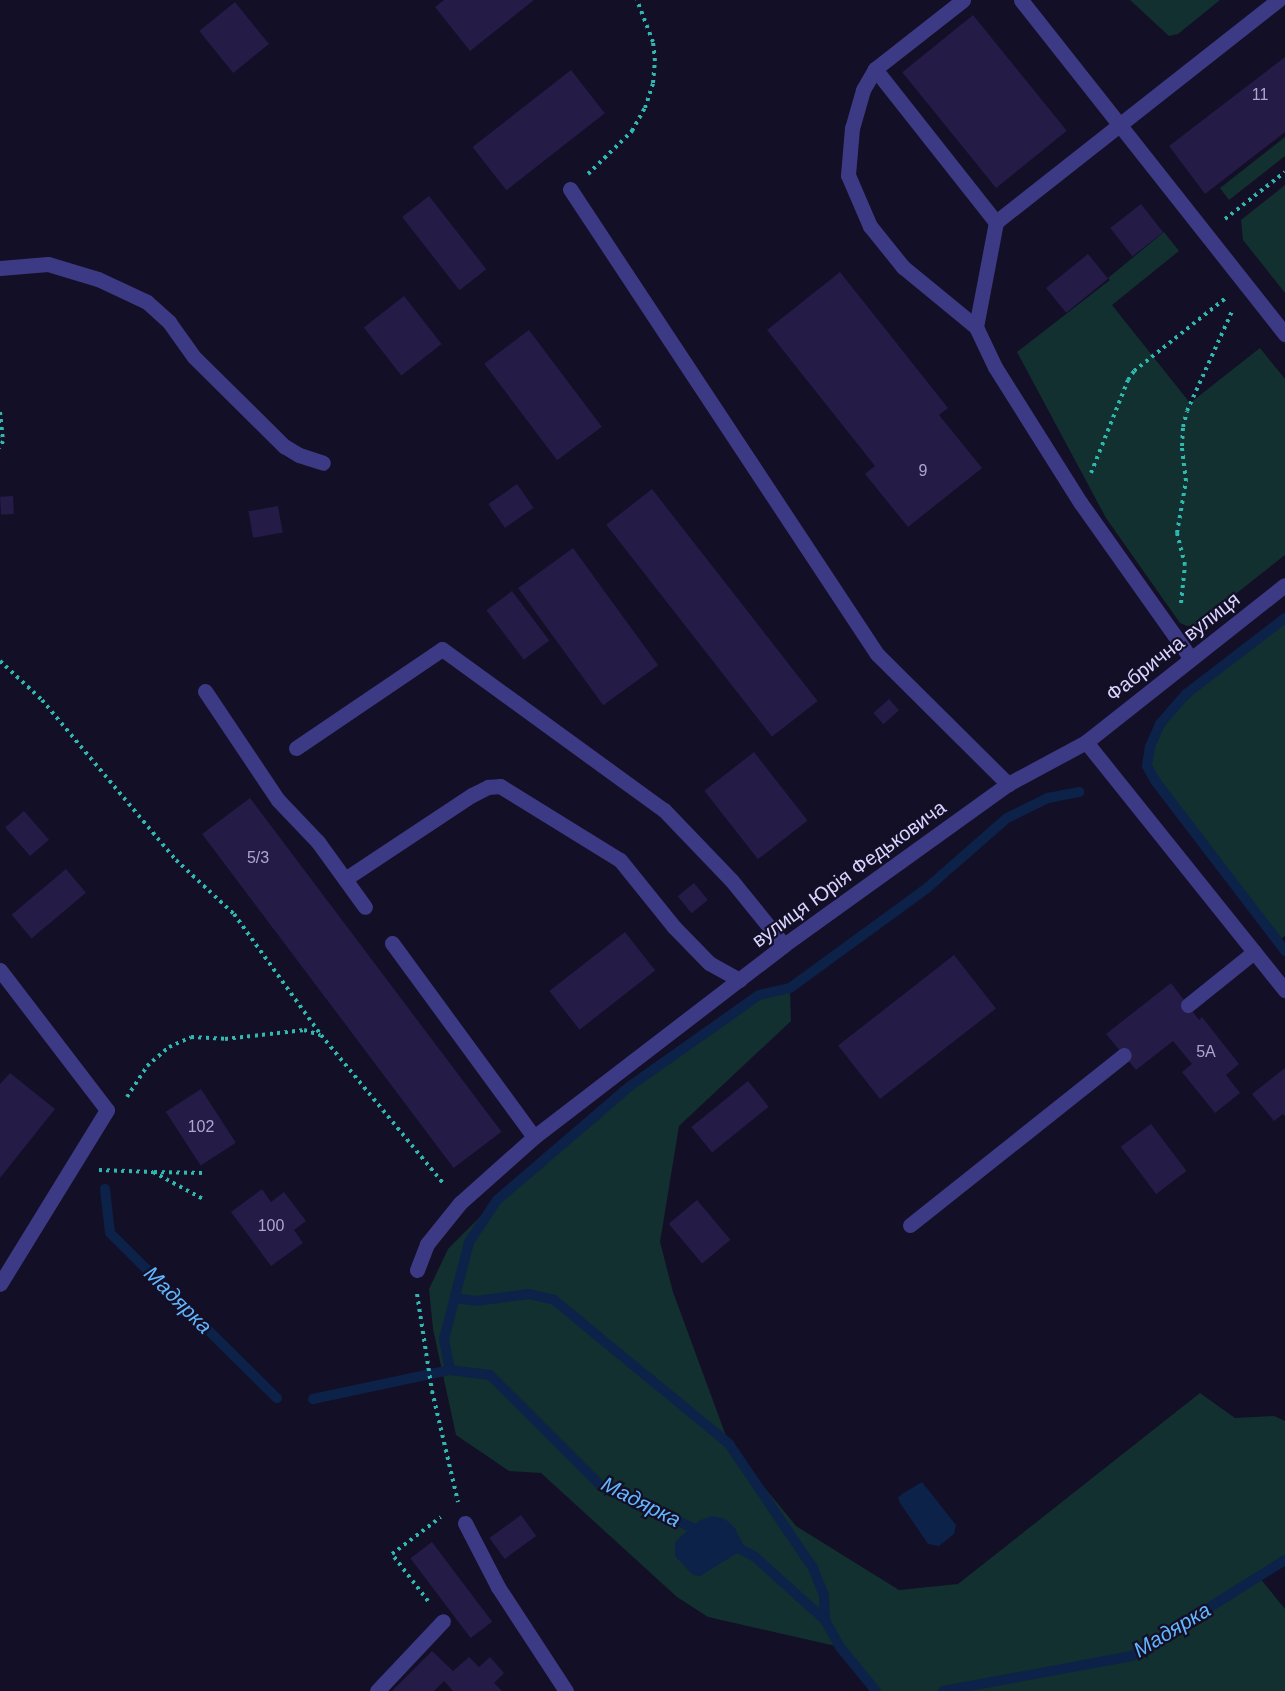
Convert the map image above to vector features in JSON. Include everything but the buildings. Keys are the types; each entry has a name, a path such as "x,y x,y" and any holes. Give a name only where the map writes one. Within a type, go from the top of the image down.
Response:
{"street":[{"path":"963,0 875,69 863,90 852,128 848,175 870,226 903,267 976,327 995,367 1080,502 1191,659"},
{"path":"1021,0 1285,334"},
{"path":"976,327 996,222 1278,0"},
{"path":"875,69 996,222"},
{"path":"570,189 877,654 1008,784"},
{"path":"0,268 48,264 98,279 147,302 169,322 194,357 284,446 299,455 323,463"},
{"name":"Фабрична вулиця","path":"1086,742 1285,585"},
{"path":"296,748 442,650 664,810 732,881 784,945"},
{"path":"205,691 278,800 318,842 365,907"},
{"path":"1086,742 1285,990"},
{"name":"вулиця Юрія Федьковича","path":"417,1270 427,1244 460,1203 534,1137 784,945 1008,784 1086,742"},
{"path":"345,879 472,795 488,787 500,786 620,860 674,927 709,963 740,980"},
{"path":"392,943 534,1137"},
{"path":"1188,1005 1254,952"},
{"path":"0,970 107,1110 0,1284"},
{"path":"910,1225 1124,1055"},
{"path":"465,1523 498,1587 566,1691"},
{"path":"377,1691 443,1621"}],"path":[{"path":"570,189 608,157 632,131 645,108 653,83 655,61 648,25 637,0"},
{"path":"1206,234 1285,172"},
{"path":"1080,502 1128,380 1134,371 1244,283"},
{"path":"1172,634 1183,598 1185,577 1177,533 1186,481 1182,446 1186,411 1244,283"},
{"path":"0,412 3,441 0,448"},
{"path":"0,661 42,700 176,861 234,914 321,1035 460,1203"},
{"path":"107,1110 125,1100 147,1066 169,1047 191,1037 225,1039 304,1030 321,1035"},
{"path":"71,1168 203,1173"},
{"path":"153,1172 203,1199"},
{"path":"417,1270 417,1298 426,1360 459,1504 451,1510"},
{"path":"442,1516 392,1554 443,1621"}],"green space":[{"path":"1130,0 1220,0 1178,34 1169,36"},
{"path":"1285,137 1285,156 1229,200 1220,188"},
{"path":"1285,185 1285,293 1243,240 1241,220"},
{"path":"1164,232 1179,251 1112,305 1190,403 1260,348 1285,379 1285,555 1195,626 1180,623 1106,518 1017,352 1110,280 1108,278"},
{"path":"1285,618 1285,936 1277,941 1156,782 1147,766 1150,746 1160,724 1186,694"},
{"path":"790,988 791,1021 679,1126 660,1242 673,1292 729,1444 796,1526 899,1590 958,1584 1200,1393 1235,1418 1274,1416 1285,1421 1285,1560 1259,1577 1285,1609 1285,1691 876,1691 840,1647 708,1617 677,1597 541,1473 509,1471 456,1435 433,1329 429,1289 448,1249 497,1200 630,1086 759,995"}],"water":[{"path":"922,1482 956,1525 954,1534 939,1546 928,1544 898,1498"},
{"path":"712,1516 725,1519 735,1528 743,1544 742,1550 700,1576 693,1575 675,1556 675,1542 699,1521"}],"waterway":[{"path":"1285,618 1186,694 1160,724 1150,746 1147,766 1156,782 1285,951"},
{"path":"450,1370 444,1339 469,1242 497,1200 630,1086 759,995 790,988 927,888 1007,818 1048,798 1079,792"},
{"name":"Мадярка","path":"105,1189 110,1233 277,1398"},
{"path":"455,1298 476,1301 529,1294 554,1300 729,1444 813,1568 824,1595 825,1620"},
{"name":"Мадярка","path":"313,1399 450,1370 490,1375 601,1486 702,1532"},
{"name":"Мадярка","path":"730,1544 755,1557 825,1620 840,1647 876,1691"},
{"name":"Мадярка","path":"943,1691 1132,1656 1285,1560"}]}
